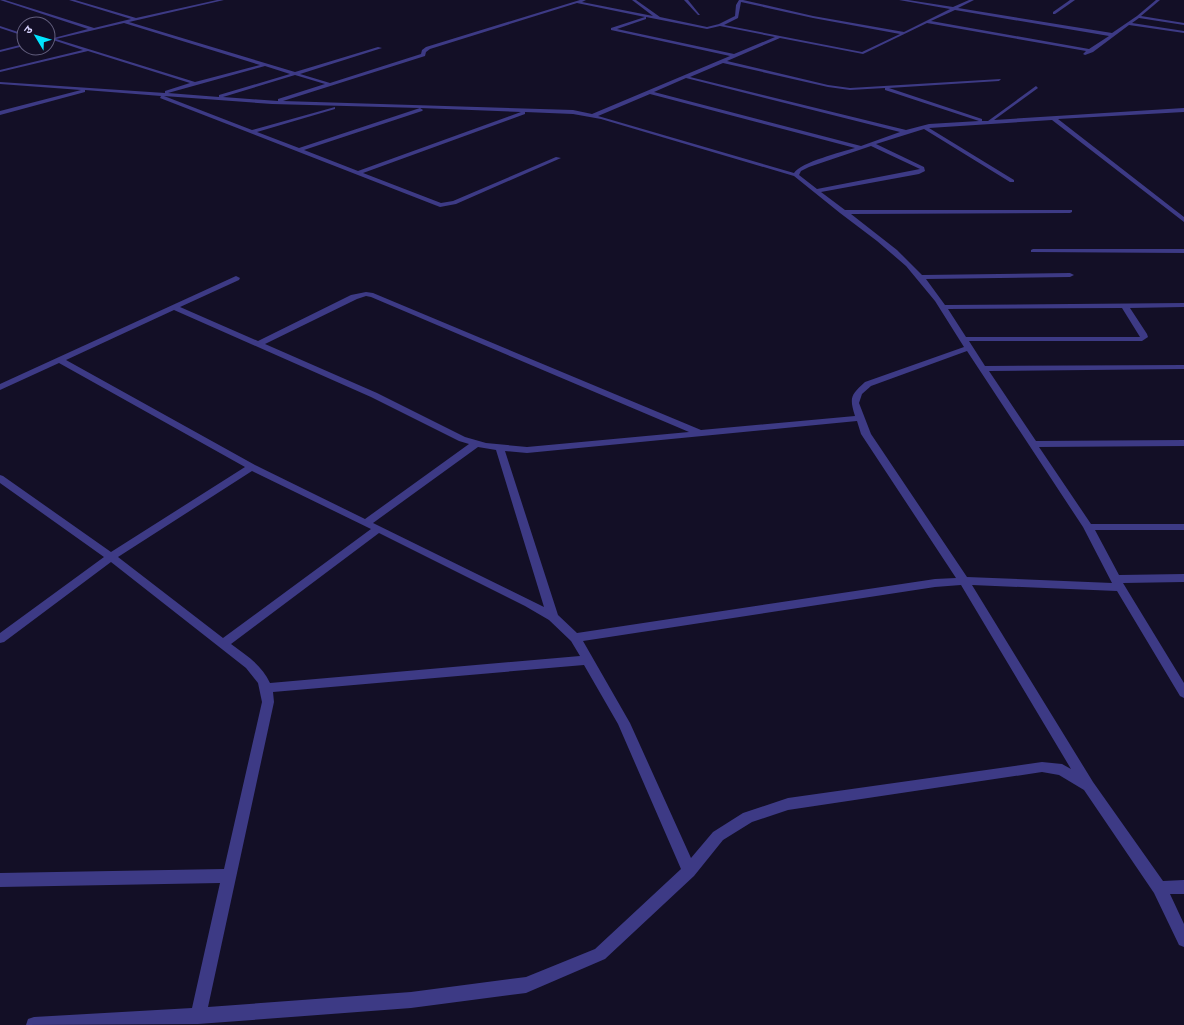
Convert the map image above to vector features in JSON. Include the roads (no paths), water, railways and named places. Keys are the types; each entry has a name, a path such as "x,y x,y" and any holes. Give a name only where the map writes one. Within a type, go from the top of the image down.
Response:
{"street":[{"path":"1,0 93,29"},
{"path":"71,0 135,19"},
{"path":"56,38 222,0"},
{"path":"272,102 420,56 428,48 584,0"},
{"path":"634,0 660,20"},
{"path":"686,0 699,14"},
{"path":"577,2 703,28 720,25 737,17 738,5 741,0 813,17 904,33"},
{"path":"901,0 1113,35"},
{"path":"720,25 862,53 972,0"},
{"path":"1054,13 1073,0"},
{"path":"1084,55 1138,18 1158,0"},
{"path":"647,17 612,29 735,56"},
{"path":"1138,18 1184,24"},
{"path":"124,22 330,84"},
{"path":"927,22 1091,51"},
{"path":"1129,24 1184,32"},
{"path":"0,27 16,32"},
{"path":"593,116 780,37"},
{"path":"56,41 191,81 194,82 193,84"},
{"path":"0,51 16,47"},
{"path":"215,98 292,73 380,48"},
{"path":"0,71 89,50"},
{"path":"722,61 835,87 882,87 999,80"},
{"path":"160,94 265,65"},
{"path":"686,77 906,132"},
{"path":"0,83 272,102 573,112 593,116 796,175 880,241 920,277 943,307 965,343 1088,528 1117,583 1184,691"},
{"path":"882,87 988,121"},
{"path":"988,121 1036,87"},
{"path":"0,113 90,89"},
{"path":"649,92 860,147"},
{"path":"153,94 435,204 447,205 558,158"},
{"path":"252,132 341,105"},
{"path":"298,150 428,108"},
{"path":"358,173 529,110"},
{"path":"796,175 799,170 860,147 924,127 988,121 1184,110"},
{"path":"1053,118 1184,220"},
{"path":"924,127 1012,181"},
{"path":"815,191 923,170 922,168 871,144"},
{"path":"842,212 1070,211"},
{"path":"1033,251 1184,251"},
{"path":"920,277 1070,275"},
{"path":"0,387 236,278"},
{"path":"259,344 354,297 366,294 373,295 700,432"},
{"path":"943,307 1184,305"},
{"path":"1124,306 1143,334 1144,337 1142,339 965,343 868,384 858,393 855,403 859,418 866,434 964,581 1089,786 1159,888 1184,940"},
{"path":"174,307 374,395 462,439 476,444 500,449 527,450 700,432 859,418"},
{"path":"60,360 252,468 529,603 554,617 575,638 624,723 689,871"},
{"path":"983,369 1184,367"},
{"path":"1032,444 1184,443"},
{"path":"366,523 476,444"},
{"path":"500,449 554,617"},
{"path":"0,639 111,557 252,468"},
{"path":"0,478 111,557 250,665 260,675 267,688 268,702 198,1016"},
{"path":"1088,528 1184,527"},
{"path":"222,644 378,529"},
{"path":"575,638 935,583 964,581 1117,583 1184,578"},
{"path":"267,688 588,660"},
{"path":"34,1025 198,1016 411,1000 526,985 600,954 689,871 718,836 748,816 788,804 1042,767 1062,770 1089,786"},
{"path":"0,880 229,876"},
{"path":"1159,888 1184,887"}]}
